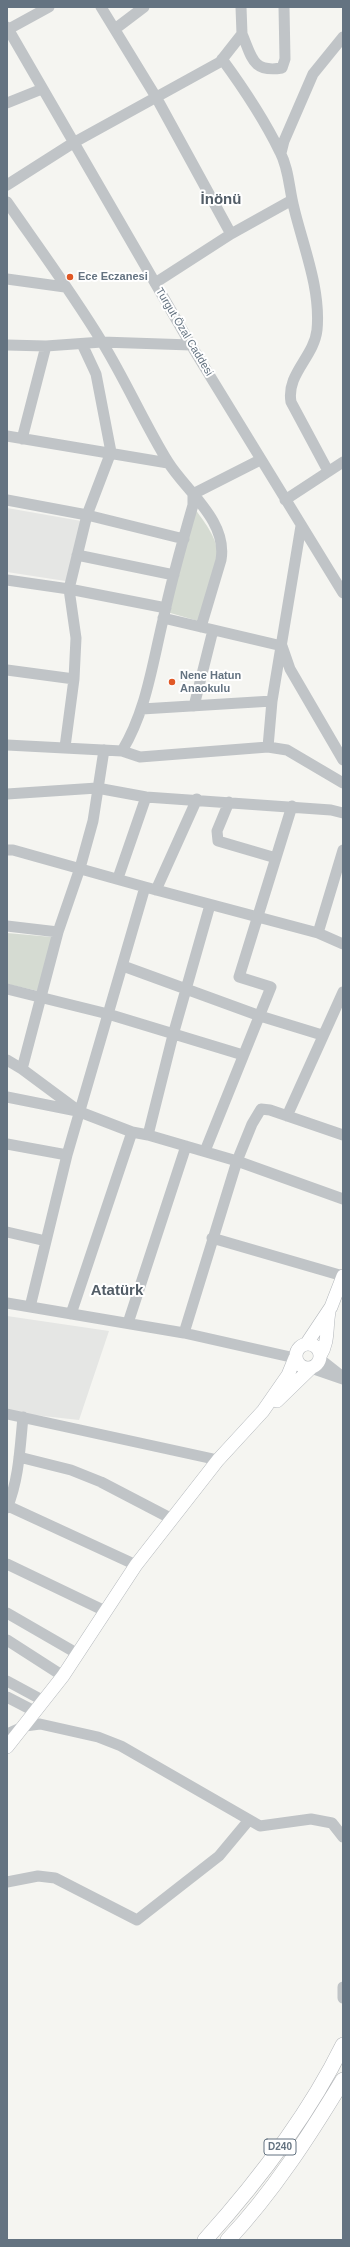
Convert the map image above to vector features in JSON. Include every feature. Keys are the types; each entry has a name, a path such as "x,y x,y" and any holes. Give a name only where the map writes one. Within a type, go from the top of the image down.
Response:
{"highway":[{"name":"D240","path":"205,2240 267,2166 300,2118 343,2045"},
{"name":"D240","path":"228,2240 247,2219 303,2144 343,2080"}],"main road":[{"path":"263,1411 274,1404 317,1361 327,1340 326,1327 331,1307 343,1276"},
{"path":"307,1343 331,1307"},
{"path":"7,1747 63,1676 136,1565 218,1460 263,1411 288,1374 299,1346 307,1343 315,1345 317,1361"},
{"path":"295,1358 300,1366 317,1361"}],"street":[{"path":"7,28 49,7"},
{"path":"101,7 156,97 231,234"},
{"path":"115,29 144,7"},
{"path":"241,7 242,34 256,64 262,68 270,70 282,68 285,59 284,7"},
{"name":"Turgut Özal Caddesi","path":"7,28 191,345 260,460 343,593"},
{"path":"7,185 73,143 222,59 242,34"},
{"path":"281,153 284,141 313,74 343,37"},
{"path":"222,59 249,95 281,153 313,283 317,330 311,351 293,379 290,394 291,402 328,472"},
{"path":"7,103 42,89"},
{"path":"155,283 231,234 292,200"},
{"path":"7,202 102,342 168,463 207,512 220,538 223,552 201,627"},
{"path":"7,279 65,287"},
{"path":"7,345 46,346 102,342 191,345"},
{"path":"65,747 74,679 76,638 69,589 87,515 111,452 96,374 82,344"},
{"path":"22,439 46,346"},
{"path":"7,436 111,452 168,463"},
{"path":"193,494 260,460"},
{"path":"285,500 343,462"},
{"path":"122,751 134,731 142,709 164,613 193,505 193,494"},
{"path":"7,500 87,515 184,539"},
{"path":"268,747 272,701 301,526"},
{"path":"77,555 174,575"},
{"path":"7,580 69,589 164,613 201,627 282,646"},
{"path":"194,706 213,630"},
{"path":"282,646 290,669 343,760"},
{"path":"7,670 74,679"},
{"path":"142,709 272,701"},
{"path":"7,745 122,751 140,757 268,747 287,750 343,783"},
{"path":"22,1069 42,998 58,932 80,868 92,821 104,750"},
{"path":"7,794 97,788 146,797 292,806 331,810 343,813"},
{"path":"118,878 146,797"},
{"path":"30,1307 66,1155 123,966 151,889 197,799"},
{"path":"229,802 217,832 218,841 276,858"},
{"path":"205,1151 270,988 239,977 292,806"},
{"path":"7,850 13,850 118,878 151,889 318,933 343,944"},
{"path":"318,933 343,850"},
{"path":"148,1134 173,1035 210,905"},
{"path":"7,926 58,932"},
{"path":"123,966 260,1016 322,1035"},
{"path":"7,989 108,1014 173,1035 243,1055"},
{"path":"287,1116 322,1035 343,992"},
{"path":"7,1060 22,1069 80,1112"},
{"path":"7,1098 80,1112 132,1132 148,1134 237,1161 343,1199"},
{"path":"184,1333 212,1238 237,1161 252,1124 261,1109 343,1135"},
{"path":"71,1314 132,1132"},
{"path":"7,1144 66,1155"},
{"path":"128,1323 186,1146"},
{"path":"7,1232 46,1241"},
{"path":"212,1238 343,1276"},
{"path":"7,1303 184,1333 295,1358"},
{"path":"317,1361 343,1378"},
{"path":"7,1414 218,1460"},
{"path":"23,1417 19,1457 8,1507 136,1565"},
{"path":"19,1457 71,1470 93,1479 172,1519"},
{"path":"7,1564 105,1611"},
{"path":"7,1613 78,1654"},
{"path":"7,1640 63,1676"},
{"path":"7,1681 44,1701"},
{"path":"7,1697 36,1712"},
{"path":"7,1734 25,1726 40,1724 81,1731 121,1746 260,1826 311,1819 332,1823 343,1837"},
{"path":"7,1882 38,1876 55,1878 137,1920 219,1856 249,1820"},
{"path":"343,1987 343,1998"}],"shaded area":[{"path":"7,508 87,522 72,582 7,572"},
{"path":"195,509 214,538 218,558 198,621 167,612"},
{"path":"7,933 52,937 38,991 7,984"},
{"path":"7,1316 109,1331 79,1420 7,1412"}],"place":[{"name":"Ece Eczanesi","path":"70,277"},
{"name":"Nene Hatun Anaokulu","path":"172,682"}],"district":[{"name":"İnönü","path":"221,200"},
{"name":"Atatürk","path":"117,1291"}]}
